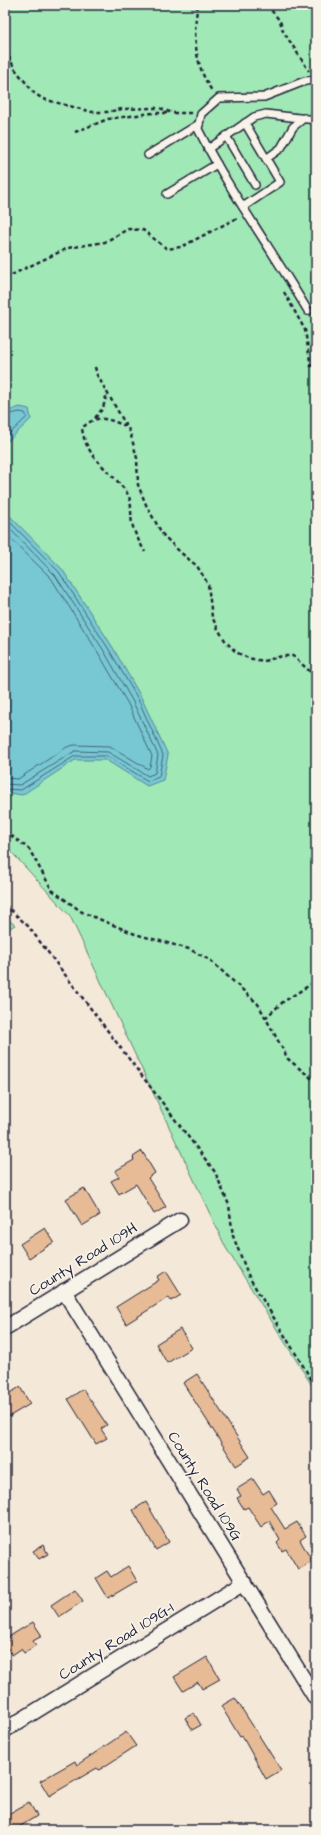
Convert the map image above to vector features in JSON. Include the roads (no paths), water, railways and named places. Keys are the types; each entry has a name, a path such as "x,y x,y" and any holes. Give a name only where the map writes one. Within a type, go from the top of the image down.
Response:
{"street":[{"name":"County Road 109H","path":"5,1328 180,1220"},
{"name":"County Road 109G","path":"64,1291 316,1699"},
{"name":"County Road 109G-1","path":"5,1730 245,1582"}],"lane":[{"path":"308,311 217,164 198,129 201,114 219,98 264,97 305,81 315,80"},
{"path":"208,149 254,117 266,114 316,120"},
{"path":"266,159 281,148 293,127 304,118"},
{"path":"245,123 280,182 245,210"},
{"path":"148,155 199,124"},
{"path":"226,136 255,185"},
{"path":"167,194 217,164"},
{"path":"316,276 316,282"}],"water":[{"path":"20,407 29,409 31,419 5,444 5,412"},
{"path":"5,511 62,569 112,646 141,697 168,755 163,780 147,786 106,760 75,760 22,795 5,792"}]}
